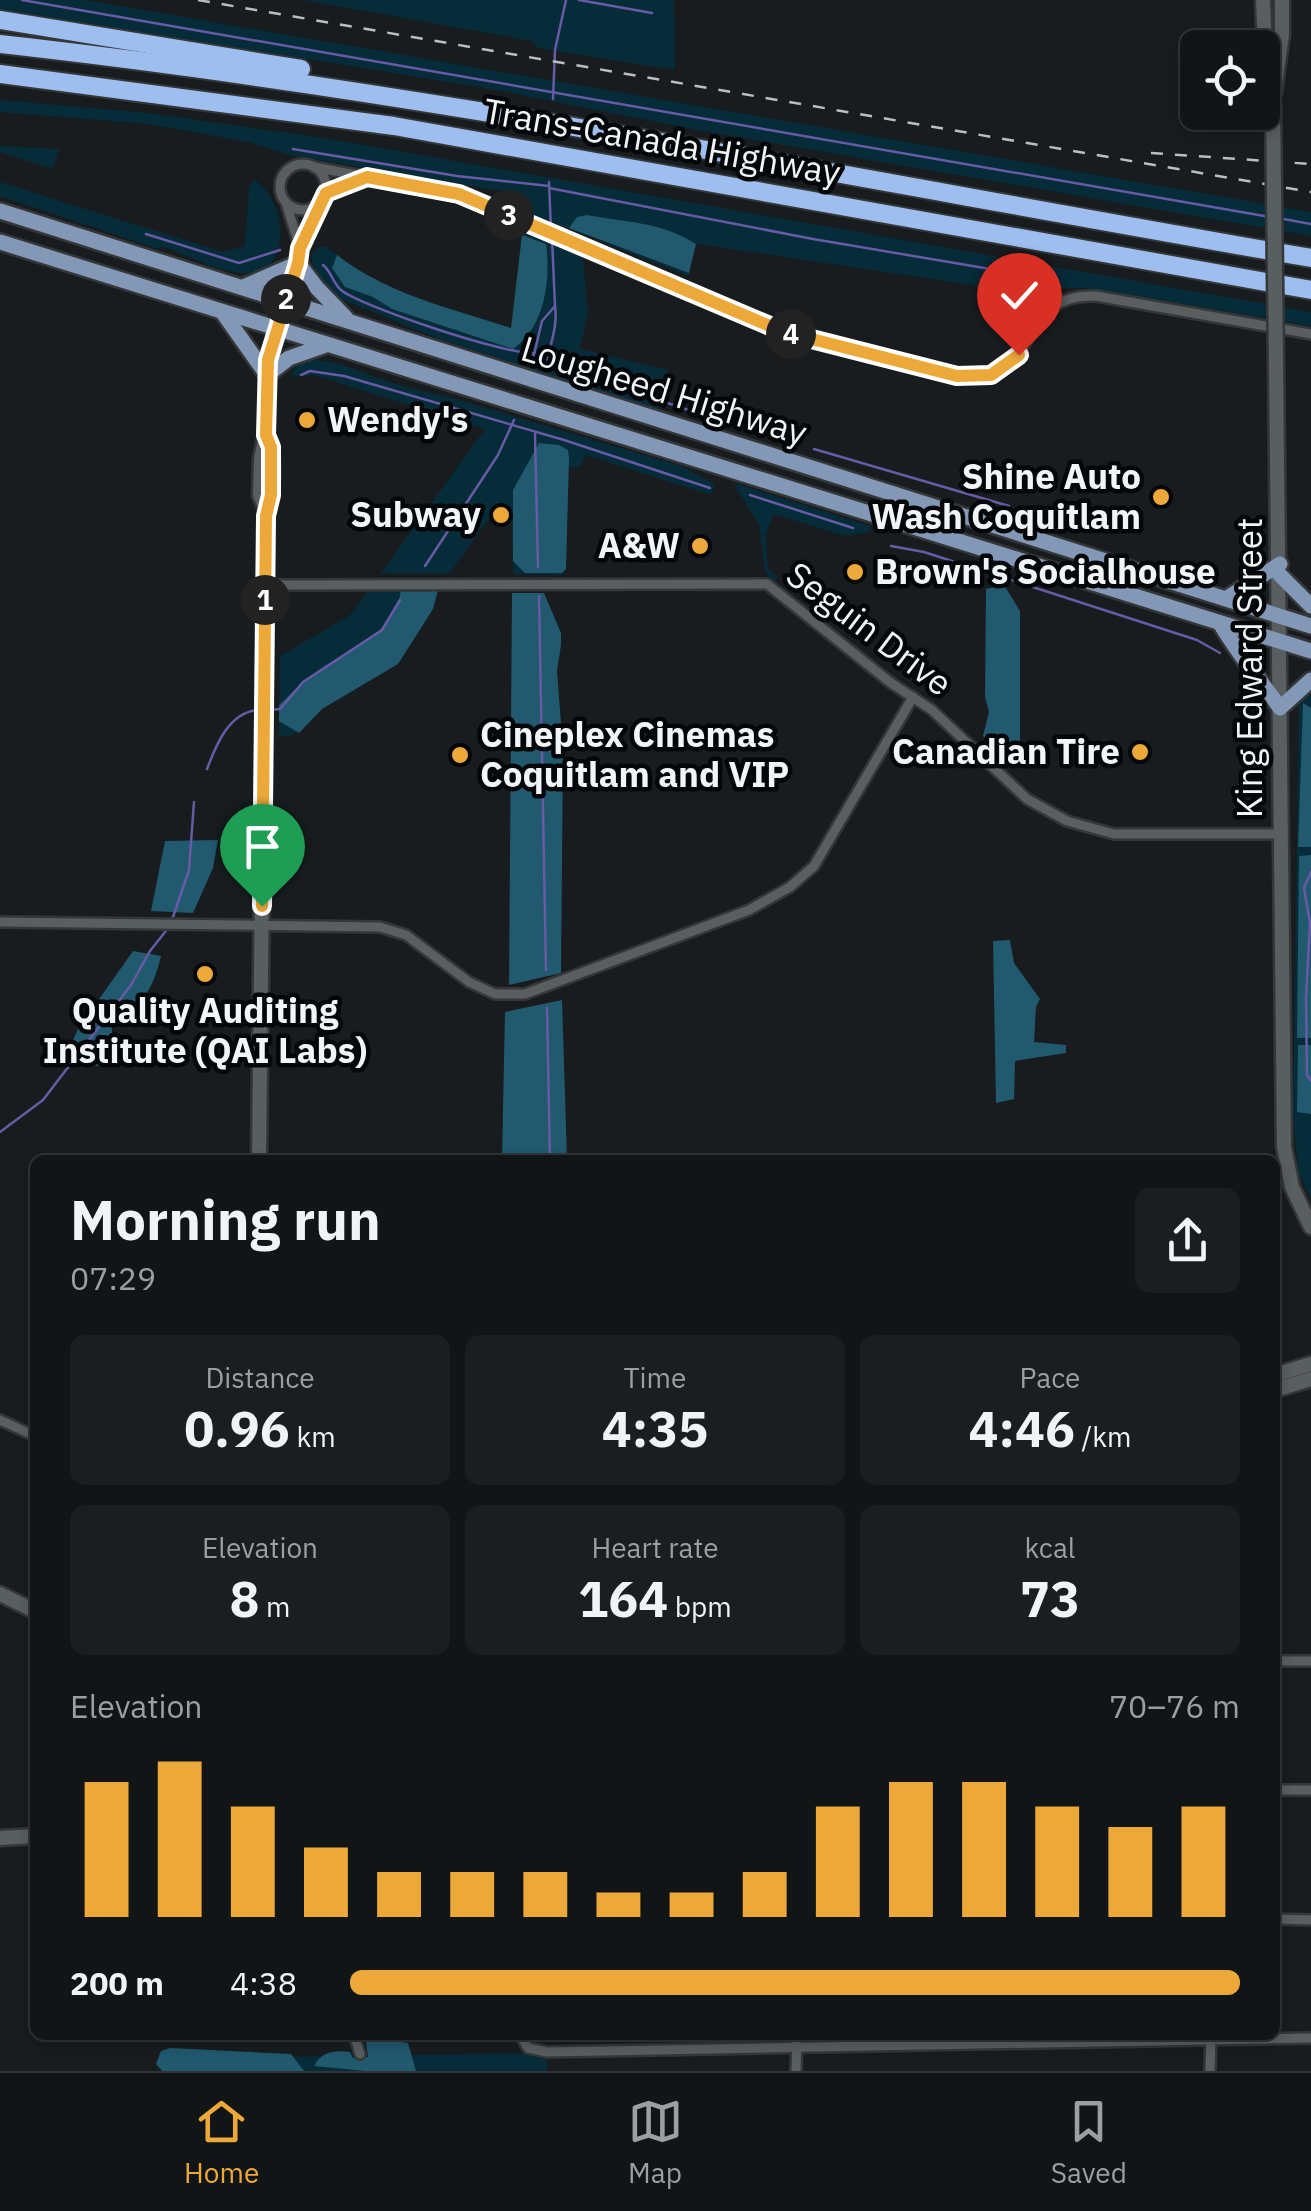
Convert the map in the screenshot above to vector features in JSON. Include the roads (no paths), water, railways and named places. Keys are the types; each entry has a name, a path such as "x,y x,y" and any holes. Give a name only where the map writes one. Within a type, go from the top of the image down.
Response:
{"highway":[{"path":"0,20 313,71 375,92"},
{"name":"Trans-Canada Highway","path":"0,44 182,64 375,92 1311,258"},
{"name":"Trans-Canada Highway","path":"0,76 394,126 1311,290"}],"main road":[{"name":"King Edward Street","path":"1263,0 1264,30"},
{"name":"King Edward Street","path":"1280,50 1282,0"},
{"name":"King Edward Street","path":"1273,130 1284,1147 1292,1188 1311,1227"},
{"name":"Lougheed Highway","path":"0,211 1311,626"},
{"name":"Lougheed Highway","path":"0,242 1311,652"},
{"path":"243,287 299,255 317,288 349,320"},
{"path":"260,1155 266,509 271,495 266,375 285,302"},
{"path":"223,313 266,375"},
{"path":"266,375 289,358 326,346"},
{"path":"1227,598 1280,570 1311,606"},
{"path":"1220,623 1235,650 1280,708 1311,680"},
{"path":"1280,1373 1311,1364"},
{"path":"1280,1388 1311,1378"},
{"path":"0,1594 30,1609"},
{"path":"0,1838 30,1836"}],"street":[{"path":"299,255 280,188 284,174 297,165 459,194 784,332 967,378 983,377 1004,368 1019,355 1047,310 1077,296 1096,296 1311,334"},
{"path":"314,167 324,178 326,193"},
{"path":"285,302 299,255 326,193 367,177"},
{"path":"286,204 305,211 318,206"},
{"name":"Seguin Drive","path":"265,585 767,584 957,732 1027,799 1067,821 1114,834 1281,834"},
{"path":"0,922 363,926 394,930 418,942 469,982 495,994 525,994 707,928 790,887 814,866 913,697"},
{"path":"0,1420 30,1434"},
{"path":"1280,1661 1311,1661"},
{"path":"1280,1790 1311,1790"},
{"path":"1280,1919 1311,1920"},
{"path":"1280,2038 1311,2038"},
{"path":"356,2040 360,2054"},
{"path":"523,2040 528,2048 547,2052 659,2043 796,2047 913,2040"},
{"path":"796,2040 796,2071"},
{"path":"1210,2071 1211,2040"}],"waterway":[{"path":"22,0 1270,217"},
{"path":"553,99 555,50 566,0"},
{"path":"579,0 652,13"},
{"path":"293,149 457,176 549,186"},
{"path":"549,182 551,230"},
{"path":"549,188 1002,271"},
{"path":"1278,218 1311,224"},
{"path":"146,234 239,263 280,250"},
{"path":"532,363 542,321 555,306 552,238"},
{"path":"323,265 341,290 354,298 468,339 535,353"},
{"path":"555,306 548,358 579,374 707,416"},
{"path":"536,354 539,365 547,359"},
{"path":"301,375 310,371 344,376 564,440 710,488"},
{"path":"425,566 498,455 514,420"},
{"path":"535,434 538,567"},
{"path":"814,449 1009,506"},
{"path":"750,495 853,528"},
{"path":"1052,519 1081,528"},
{"path":"891,546 924,552 1197,640 1220,653"},
{"path":"539,596 546,970"},
{"path":"271,710 280,709 303,682 382,630 400,600"},
{"path":"207,769 231,723 258,710"},
{"path":"172,920 189,870 194,802"},
{"path":"1311,872 1304,888 1310,923 1306,998 1307,1075 1311,1081"},
{"path":"0,1132 43,1100 131,985 169,927"},
{"path":"547,1008 550,1155"}],"railway":[{"path":"198,0 1311,192"},
{"path":"1151,153 1311,164"}],"place":[{"name":"Wendy's","path":"307,420"},
{"name":"Shine Auto Wash Coquitlam","path":"1161,497"},
{"name":"Subway","path":"501,515"},
{"name":"A&W","path":"700,546"},
{"name":"Brown's Socialhouse","path":"855,572"},
{"name":"Canadian Tire","path":"1140,752"},
{"name":"Cineplex Cinemas Coquitlam and VIP","path":"460,755"},
{"name":"Quality Auditing Institute (QAI Labs)","path":"205,974"}]}
